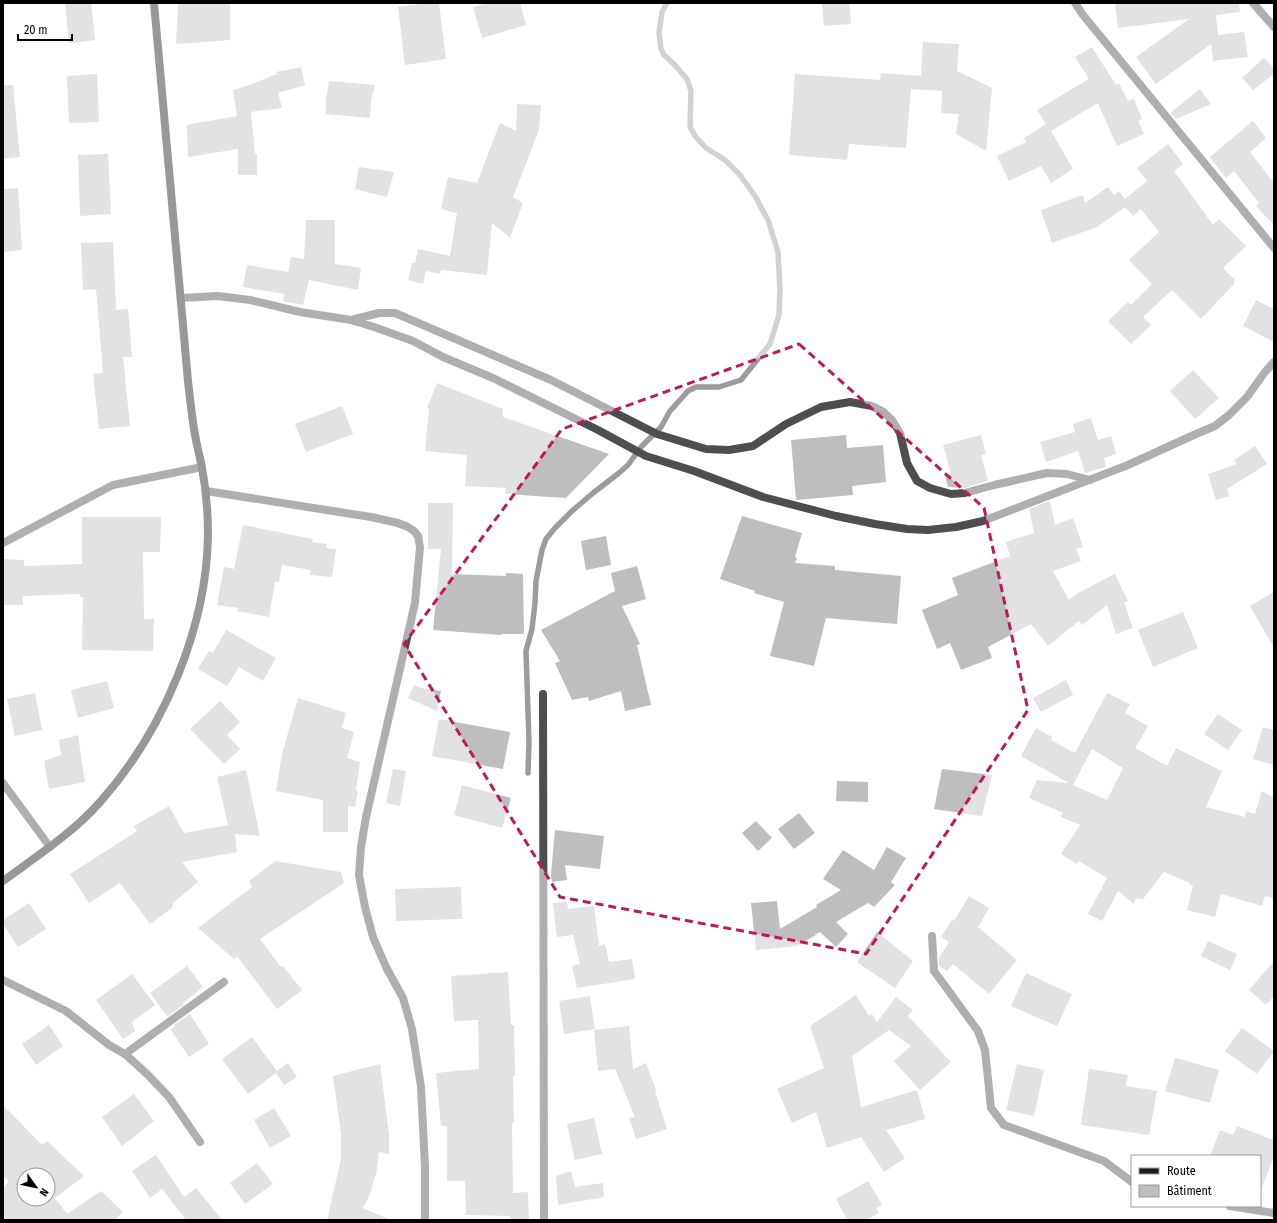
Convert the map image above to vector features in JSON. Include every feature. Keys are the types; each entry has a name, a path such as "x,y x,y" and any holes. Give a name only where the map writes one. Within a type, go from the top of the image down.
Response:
{"street":[{"path":"3,881 50,847 78,824 101,801 126,770 148,735 173,689 187,652 198,614 205,569 208,534 206,490 195,436 188,382 154,3"},
{"path":"1075,3 1083,15 1274,248"},
{"path":"1254,3 1274,27"},
{"path":"180,298 218,296 250,300 300,312 351,320 374,327 413,341 493,378 598,430 630,449 646,456 694,471 763,497 836,516 907,529 928,530 956,527 983,521 1128,465 1215,426 1247,398 1274,362"},
{"path":"351,320 379,313 395,313 551,380 642,425 657,434 706,449 729,450 752,446 786,424 820,407 850,402 872,406 882,411 892,420 900,433 907,463 917,480 930,488 951,494 965,493 994,485 1047,474 1068,474 1090,480"},
{"path":"3,543 113,485 202,468"},
{"path":"206,490 371,517 398,523 408,527 418,536 420,546 415,603 366,817 360,847 359,875 373,937 386,967 403,998 412,1029 421,1088 425,1167 425,1220"},
{"path":"543,694 544,1220"},
{"path":"3,783 50,847"},
{"path":"932,936 934,971 978,1031 985,1050 991,1108 1004,1125 1104,1161 1131,1181"},
{"path":"3,980 66,1011 109,1045 125,1054 169,1097 200,1142"},
{"path":"125,1054 224,982"},
{"path":"1237,1207 1274,1212"}],"highlighted area":[{"path":"799,344 984,508 1028,710 866,954 560,897 404,644 562,429"}],"building":[{"path":"65,3 91,3 95,40 69,43"},
{"path":"178,3 230,3 230,40 176,44"},
{"path":"426,3 439,3 446,59 405,65 398,7"},
{"path":"488,3 520,3 526,25 482,38 473,7"},
{"path":"822,3 849,3 851,24 824,26"},
{"path":"1115,3 1239,3 1240,12 1216,15 1218,35 1244,32 1248,57 1213,61 1211,44 1156,84 1136,57 1189,19 1118,28"},
{"path":"923,42 959,44 957,71 992,88 986,151 956,134 959,114 941,113 942,91 911,89 906,148 849,144 847,160 789,155 795,74 880,80 881,73 921,76"},
{"path":"1092,47 1116,85 1119,83 1128,101 1134,99 1142,119 1138,121 1144,134 1117,146 1098,103 1051,131 1073,169 1051,183 1041,166 1009,181 997,156 1026,142 1024,138 1046,124 1037,110 1089,79 1075,57"},
{"path":"1264,58 1274,68 1274,74 1253,90 1242,78"},
{"path":"301,67 305,85 278,93 282,108 251,112 255,154 257,154 257,175 238,175 238,149 188,157 187,125 237,116 233,90 277,74 276,72"},
{"path":"97,74 99,122 69,123 67,76"},
{"path":"329,81 375,85 371,100 370,118 326,114 326,99"},
{"path":"3,85 13,85 20,157 3,159"},
{"path":"1200,89 1211,104 1176,119 1170,113"},
{"path":"517,104 541,105 539,130 513,197 523,203 510,238 492,223 487,275 441,270 440,274 426,271 423,284 408,280 412,263 415,263 418,249 450,256 457,213 441,209 448,177 477,183 500,123 516,131"},
{"path":"1253,121 1266,138 1250,152 1274,183 1274,225 1256,206 1259,203 1234,171 1226,178 1210,157"},
{"path":"1168,144 1183,164 1174,171 1213,225 1219,219 1246,246 1223,268 1234,279 1234,284 1201,319 1172,290 1143,317 1151,325 1131,344 1108,321 1128,302 1131,305 1152,284 1129,260 1159,232 1141,209 1133,216 1125,207 1097,227 1052,243 1041,210 1083,195 1085,203 1108,187 1114,195 1119,191 1125,199 1147,181 1137,168"},
{"path":"108,154 111,214 80,216 78,155"},
{"path":"359,167 394,172 387,197 355,189"},
{"path":"18,188 22,250 3,252 3,189"},
{"path":"306,220 335,220 335,264 361,268 358,290 309,280 303,305 283,301 284,294 243,287 247,265 288,272 291,257 304,259"},
{"path":"113,242 116,310 128,309 132,357 123,357 130,426 99,429 93,374 103,373 96,289 83,290 81,243"},
{"path":"1256,300 1274,309 1274,342 1243,326"},
{"path":"1193,370 1219,398 1195,419 1170,391"},
{"path":"437,383 503,409 503,417 609,454 566,498 505,494 506,488 465,486 467,455 425,451 429,409 427,408"},
{"path":"342,406 353,434 306,452 295,424"},
{"path":"1091,418 1098,440 1111,436 1116,454 1104,458 1106,467 1085,473 1078,451 1046,462 1040,442 1075,432 1073,424"},
{"path":"846,435 847,448 883,445 886,482 852,486 853,495 796,500 791,440"},
{"path":"981,435 986,454 981,455 988,481 964,488 948,487 945,475 951,474 943,445"},
{"path":"1255,446 1267,464 1227,489 1229,496 1216,500 1208,474 1237,464 1234,460"},
{"path":"1050,501 1055,525 1073,518 1083,547 1076,549 1081,561 1053,571 1069,600 1078,593 1115,574 1128,601 1124,602 1133,628 1116,634 1107,605 1082,625 1079,621 1048,646 1031,624 988,647 992,658 961,670 950,643 937,649 922,610 958,595 952,578 1010,556 1006,542 1034,533 1029,509"},
{"path":"428,503 453,503 452,574 506,576 506,573 523,574 524,634 501,635 433,630 441,549 428,549"},
{"path":"742,516 802,533 795,557 797,558 795,563 835,566 835,570 901,576 897,624 826,618 814,666 770,656 784,602 754,593 755,591 720,579"},
{"path":"82,517 161,517 160,552 143,552 144,619 154,619 153,651 82,650 83,597 80,597 80,594 23,596 23,605 3,605 3,559 24,560 24,566 82,564"},
{"path":"243,525 313,539 312,542 327,544 326,548 336,549 332,577 310,575 311,570 282,565 279,582 275,582 269,617 237,611 239,608 217,605 224,567 234,569"},
{"path":"606,536 611,565 586,570 581,541"},
{"path":"637,566 646,599 622,606 640,644 637,645 651,705 625,711 621,691 589,701 588,697 572,700 555,663 560,661 541,630 615,591 611,573"},
{"path":"1274,592 1274,648 1250,606"},
{"path":"1183,612 1198,648 1153,667 1138,630"},
{"path":"226,630 276,658 263,681 239,667 227,686 198,669 209,651 213,653"},
{"path":"1066,680 1073,695 1041,712 1033,698"},
{"path":"107,681 114,708 78,718 71,690"},
{"path":"414,685 421,688 441,691 437,711 408,698"},
{"path":"35,693 42,730 15,736 7,699"},
{"path":"1107,693 1130,704 1125,713 1148,726 1135,748 1167,766 1176,748 1222,771 1206,807 1245,817 1246,811 1255,814 1262,791 1274,798 1274,898 1265,896 1262,906 1221,894 1215,917 1187,910 1193,886 1190,885 1190,883 1164,872 1143,899 1136,898 1134,904 1118,891 1102,921 1088,914 1107,878 1079,861 1077,864 1061,854 1080,825 1061,817 1063,813 1029,798 1037,780 1069,783 1021,756 1036,728 1052,737 1051,740 1075,753","holes":["1092,749 1123,768 1107,800 1073,785"]},
{"path":"298,698 346,713 342,728 354,732 347,758 360,762 356,790 358,791 355,807 348,806 348,832 323,832 323,800 276,791 282,754"},
{"path":"220,701 240,722 227,735 240,749 224,764 190,729"},
{"path":"1218,714 1242,730 1228,750 1204,734"},
{"path":"439,719 510,732 503,769 432,756"},
{"path":"1263,727 1274,730 1274,765 1253,759"},
{"path":"78,735 85,782 49,789 44,761 61,755 59,740"},
{"path":"393,769 406,771 400,806 386,803"},
{"path":"942,769 992,775 982,816 934,809"},
{"path":"246,770 260,836 235,834 237,852 182,862 198,882 173,903 172,908 150,924 120,883 89,903 70,874 137,831 134,826 169,806 184,833 228,825 217,777"},
{"path":"837,781 868,782 868,802 836,801"},
{"path":"462,785 511,798 502,828 454,815"},
{"path":"799,813 815,833 794,849 778,829"},
{"path":"756,821 772,838 758,851 742,833"},
{"path":"555,830 604,836 600,869 565,865 567,880 552,882 551,874"},
{"path":"887,847 906,858 891,882 895,885 874,907 868,903 836,922 848,934 836,947 820,932 817,934 815,933 816,935 797,946 756,950 751,903 777,901 780,929 817,907 816,905 841,890 823,879 843,850 874,870"},
{"path":"275,861 341,872 344,883 260,939 281,967 283,966 302,990 277,1009 237,956 234,959 198,928 252,887 249,881"},
{"path":"461,887 462,919 396,921 395,889"},
{"path":"969,896 989,908 978,927 1017,960 989,994 953,964 947,971 939,966 939,958 949,942 941,937 952,920 954,921"},
{"path":"567,902 568,909 594,906 599,946 605,944 609,962 632,959 635,979 577,988 572,966 580,964 573,935 557,937 553,903"},
{"path":"29,903 46,929 18,947 3,924 3,920"},
{"path":"877,932 913,961 895,988 857,962"},
{"path":"1208,941 1237,954 1230,970 1201,956"},
{"path":"1274,961 1274,996 1266,1005 1249,990"},
{"path":"187,966 203,987 183,1003 184,1005 167,1016 150,993"},
{"path":"508,972 511,1025 514,1025 515,1076 513,1076 514,1123 512,1123 513,1193 528,1192 529,1220 510,1220 510,1216 466,1215 465,1181 447,1181 447,1126 441,1126 436,1073 479,1069 478,1020 454,1021 451,976"},
{"path":"1026,973 1072,994 1057,1026 1011,1006"},
{"path":"132,974 155,1005 132,1022 135,1031 123,1039 96,1000"},
{"path":"856,995 869,1016 872,1014 877,1022 896,997 913,1010 908,1016 951,1062 920,1090 894,1061 911,1046 889,1030 852,1056 861,1107 917,1090 925,1119 886,1130 905,1158 884,1172 861,1137 827,1148 816,1112 792,1123 777,1089 824,1068 810,1026"},
{"path":"590,996 595,1029 564,1034 559,1001"},
{"path":"190,1014 209,1044 189,1057 171,1030 175,1027 174,1025"},
{"path":"49,1025 63,1046 36,1065 22,1044"},
{"path":"629,1026 633,1069 646,1063 656,1090 655,1091 667,1129 636,1139 629,1118 635,1117 615,1069 598,1071 594,1030"},
{"path":"1242,1028 1274,1051 1257,1074 1225,1051"},
{"path":"252,1037 277,1071 288,1063 297,1077 284,1085 276,1073 248,1094 222,1059"},
{"path":"1175,1058 1219,1070 1210,1103 1165,1091"},
{"path":"380,1064 389,1135 389,1154 379,1152 376,1176 375,1175 370,1194 363,1208 391,1220 327,1220 341,1159 341,1134 333,1076"},
{"path":"1017,1064 1044,1070 1034,1116 1006,1110"},
{"path":"1089,1069 1128,1075 1126,1086 1157,1091 1149,1135 1081,1125"},
{"path":"134,1094 154,1121 122,1146 102,1117"},
{"path":"3,1105 42,1145 47,1141 84,1176 56,1197 56,1167 16,1167 16,1207 56,1207 56,1199 67,1214 101,1191 123,1212 115,1220 3,1220 3,1188 9,1181 3,1176"},
{"path":"274,1108 291,1136 270,1148 254,1120"},
{"path":"594,1118 602,1154 575,1160 567,1124"},
{"path":"1237,1126 1274,1140 1274,1157 1261,1190 1261,1155 1210,1155 1220,1130 1233,1135"},
{"path":"156,1155 184,1197 196,1188 222,1220 186,1220 162,1189 150,1198 132,1171"},
{"path":"257,1163 273,1184 245,1204 230,1183"},
{"path":"571,1171 575,1187 603,1183 604,1197 558,1205 556,1176"},
{"path":"868,1181 882,1205 876,1208 879,1213 866,1220 847,1220 836,1199"}],"waterway":[{"path":"528,773 529,742 526,651 532,629 536,581 542,550 546,539 572,511 628,465 641,447 661,427 670,411 688,391 696,387 719,387 741,380 770,344 779,315 780,289 778,252 768,220 755,196 740,175 725,160 706,148 695,136 690,127 691,91 687,79 664,55 661,49 659,33 662,12 667,3"}]}
